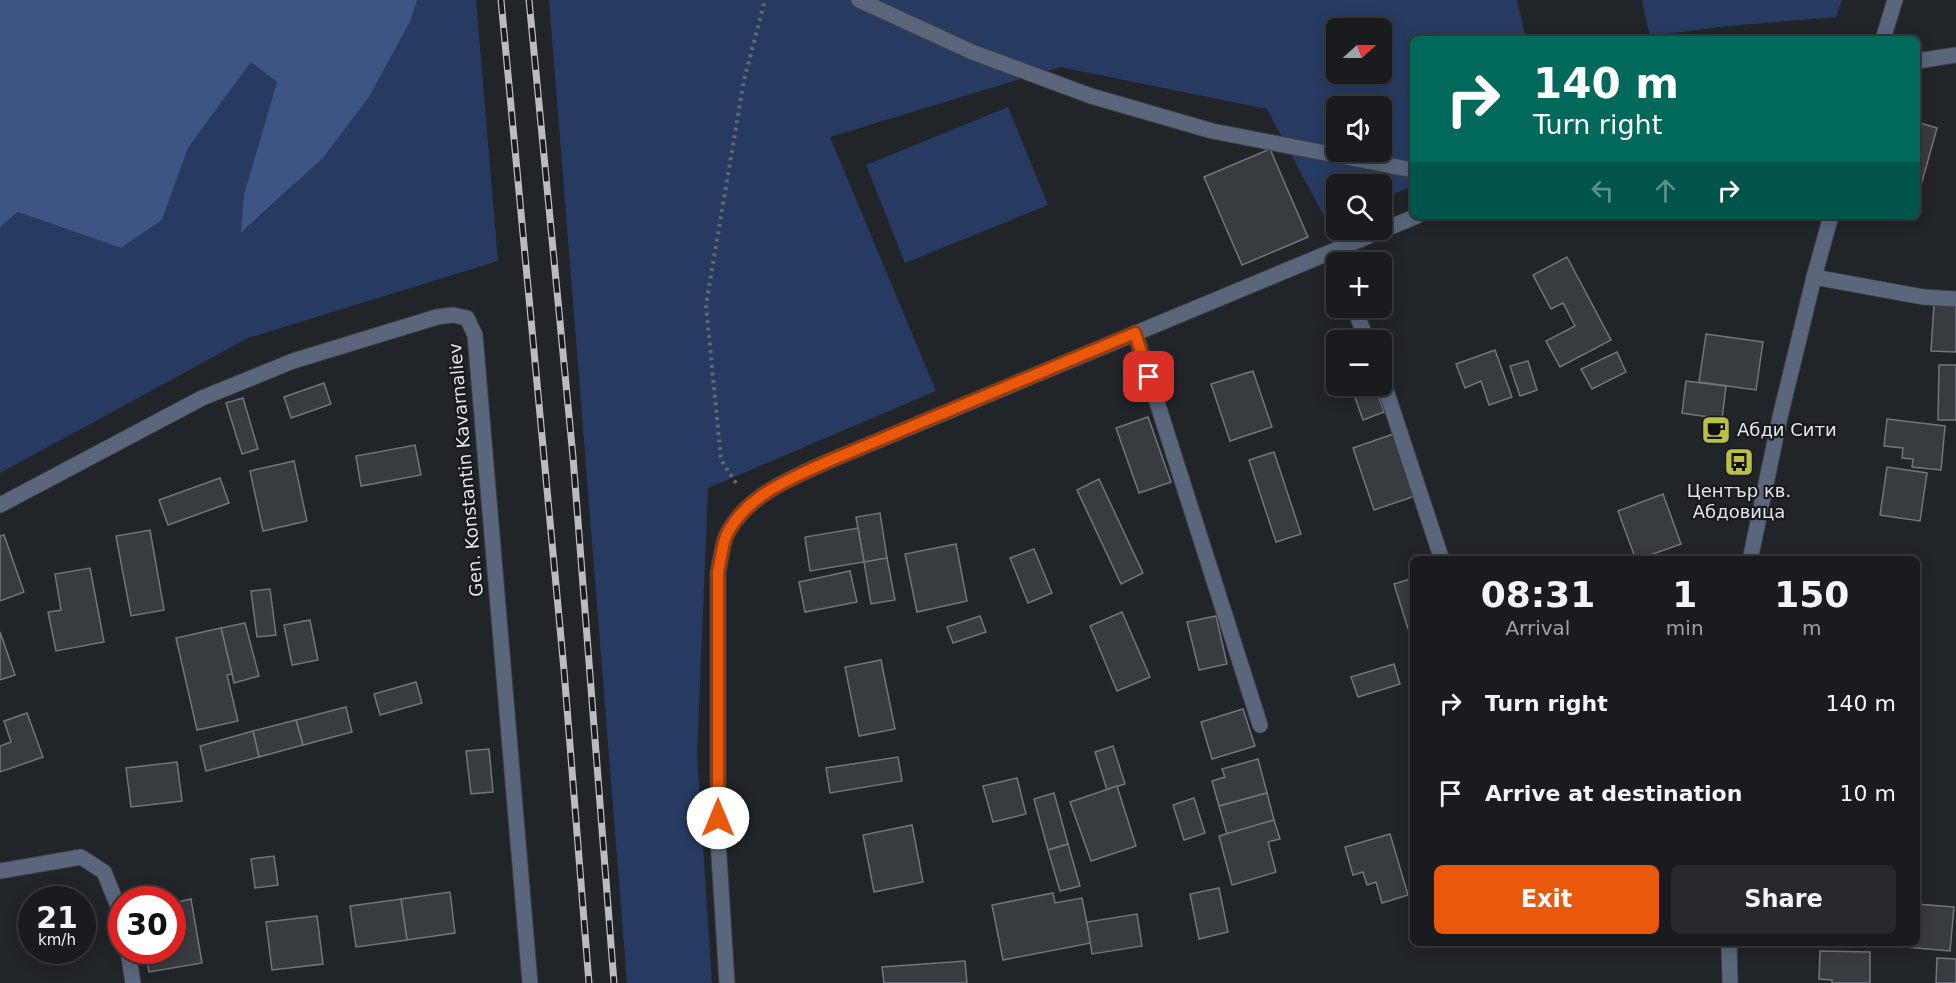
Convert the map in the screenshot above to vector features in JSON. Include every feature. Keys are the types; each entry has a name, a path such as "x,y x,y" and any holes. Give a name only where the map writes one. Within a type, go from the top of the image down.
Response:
{"street":[{"path":"859,0 972,52 1091,96 1212,131 1410,169"},
{"path":"1884,36 1895,0"},
{"path":"1920,61 1956,55"},
{"path":"1346,252 1411,219"},
{"path":"1751,556 1780,417 1830,219"},
{"path":"727,983 718,840 718,572 727,533 750,504 783,482 829,461 1135,333 1326,261"},
{"path":"1814,277 1923,297 1956,299"},
{"name":"Gen. Konstantin Kavarnaliev","path":"0,505 202,398 293,361 437,317 453,315 467,318 475,335 530,983"},
{"path":"1135,333 1260,725"},
{"path":"1388,396 1441,556"},
{"path":"0,872 81,857 104,872 110,886"},
{"path":"1729,946 1730,983"},
{"path":"130,964 133,983"}],"path":[{"path":"750,504 721,460 706,305 744,80 765,0"}],"shaded area":[{"path":"0,0 417,0 410,22 369,97 323,158 241,233 244,194 277,82 251,62 188,148 162,220 121,248 18,212 0,227"},
{"path":"417,0 476,0 498,261 248,338 0,473 0,227 18,212 121,248 162,220 188,148 251,62 277,82 244,194 242,233 323,158 369,97 410,22"},
{"path":"549,0 1517,0 1525,36 1410,36 1410,187 1392,195 1392,174 1326,174 1326,220 1267,109 1060,67 830,137 936,391 708,488 697,756 712,983 627,983"},
{"path":"1642,0 1842,0 1836,17 1728,26 1650,36"},
{"path":"1008,107 1048,205 905,263 866,165"}],"building":[{"path":"1920,123 1937,128 1922,182 1920,182"},
{"path":"1270,149 1308,237 1242,265 1204,177"},
{"path":"1567,257 1611,340 1560,367 1546,341 1575,326 1563,303 1551,309 1533,275"},
{"path":"1934,304 1956,306 1956,352 1931,351"},
{"path":"1706,334 1763,342 1756,390 1699,382"},
{"path":"1495,350 1512,397 1489,405 1481,381 1465,388 1456,364"},
{"path":"1617,352 1626,372 1592,389 1581,369"},
{"path":"1528,361 1537,390 1520,396 1510,366"},
{"path":"1939,365 1956,365 1956,420 1938,420"},
{"path":"1253,371 1272,427 1230,441 1211,384"},
{"path":"1686,381 1726,386 1722,419 1682,413"},
{"path":"324,383 331,404 291,418 284,397"},
{"path":"1355,396 1378,396 1384,412 1363,420"},
{"path":"243,398 258,449 242,454 226,403"},
{"path":"1148,417 1171,482 1139,493 1116,428"},
{"path":"1887,419 1945,426 1941,470 1912,467 1913,459 1902,458 1903,448 1884,446"},
{"path":"1393,434 1415,496 1374,510 1353,448"},
{"path":"415,445 421,475 361,486 356,456"},
{"path":"1274,452 1301,534 1276,542 1249,460"},
{"path":"294,461 307,521 263,531 250,471"},
{"path":"1887,467 1927,473 1920,521 1880,515"},
{"path":"220,478 229,503 168,525 159,500"},
{"path":"1099,479 1143,573 1121,584 1077,490"},
{"path":"1663,494 1681,544 1647,556 1635,556 1618,511"},
{"path":"880,513 887,558 864,562 856,517"},
{"path":"858,528 864,562 810,571 805,537"},
{"path":"150,530 164,610 131,616 116,536"},
{"path":"4,535 24,592 0,601 0,536"},
{"path":"956,544 967,601 917,612 905,554"},
{"path":"1034,549 1052,593 1028,603 1010,558"},
{"path":"887,558 895,600 871,604 864,562"},
{"path":"90,568 104,642 56,651 48,612 61,610 55,574"},
{"path":"850,571 857,602 805,612 799,582"},
{"path":"1410,579 1410,629 1408,629 1394,584"},
{"path":"270,589 276,635 257,637 251,591"},
{"path":"1122,612 1150,677 1117,691 1090,626"},
{"path":"980,616 986,632 953,643 947,627"},
{"path":"1216,616 1227,664 1199,670 1187,622"},
{"path":"310,620 318,660 292,665 284,625"},
{"path":"245,623 259,676 234,683 221,628"},
{"path":"221,628 232,674 227,675 238,721 197,730 176,638"},
{"path":"0,632 15,675 0,680"},
{"path":"881,660 895,729 859,736 845,667"},
{"path":"1394,664 1400,684 1358,697 1351,677"},
{"path":"416,682 422,703 380,715 374,694"},
{"path":"346,707 352,732 303,745 296,720"},
{"path":"1243,709 1255,746 1212,759 1201,722"},
{"path":"27,713 43,757 0,772 0,746 11,742 4,721"},
{"path":"296,720 303,745 259,757 253,731"},
{"path":"253,731 259,757 206,771 200,746"},
{"path":"1113,746 1125,784 1107,790 1095,752"},
{"path":"489,749 493,792 471,794 466,751"},
{"path":"898,757 902,781 830,793 826,768"},
{"path":"1258,759 1267,793 1219,806 1212,781 1225,777 1222,769"},
{"path":"177,762 182,801 131,807 126,768"},
{"path":"1017,778 1026,814 993,822 983,786"},
{"path":"1117,786 1136,846 1091,861 1070,802"},
{"path":"1054,793 1068,844 1048,850 1034,799"},
{"path":"1267,793 1274,820 1227,834 1219,806"},
{"path":"1194,798 1205,833 1184,840 1173,805"},
{"path":"1274,820 1280,839 1268,842 1276,872 1232,885 1219,836"},
{"path":"912,825 923,882 874,892 863,835"},
{"path":"1390,834 1408,895 1382,903 1376,882 1367,885 1363,872 1353,875 1345,847"},
{"path":"1068,844 1080,886 1060,891 1048,850"},
{"path":"274,856 278,885 255,888 251,859"},
{"path":"1219,888 1228,932 1199,939 1190,894"},
{"path":"450,892 455,933 407,940 401,899"},
{"path":"1053,893 1055,903 1082,898 1091,943 1003,960 992,905"},
{"path":"191,899 202,963 149,972 147,964 186,964 186,900"},
{"path":"401,899 407,940 356,947 350,906"},
{"path":"1920,904 1954,907 1950,951 1893,946 1920,946"},
{"path":"1137,914 1142,946 1092,954 1087,922"},
{"path":"317,916 323,964 272,970 266,922"},
{"path":"1820,951 1870,952 1870,983 1832,983 1832,980 1819,979"},
{"path":"1937,958 1956,959 1956,983 1936,983"},
{"path":"965,961 967,983 884,983 882,967"}],"railway":[{"path":"501,0 564,670 589,983"},
{"path":"529,0 573,457 614,983"}],"place":[{"name":"Абди Сити","path":"1716,430"},
{"name":"Център кв. Абдовица","path":"1739,462"}],"route":[{"path":"718,818 718,572 727,533 750,504 783,482 829,461 1135,333 1149,377"}]}
